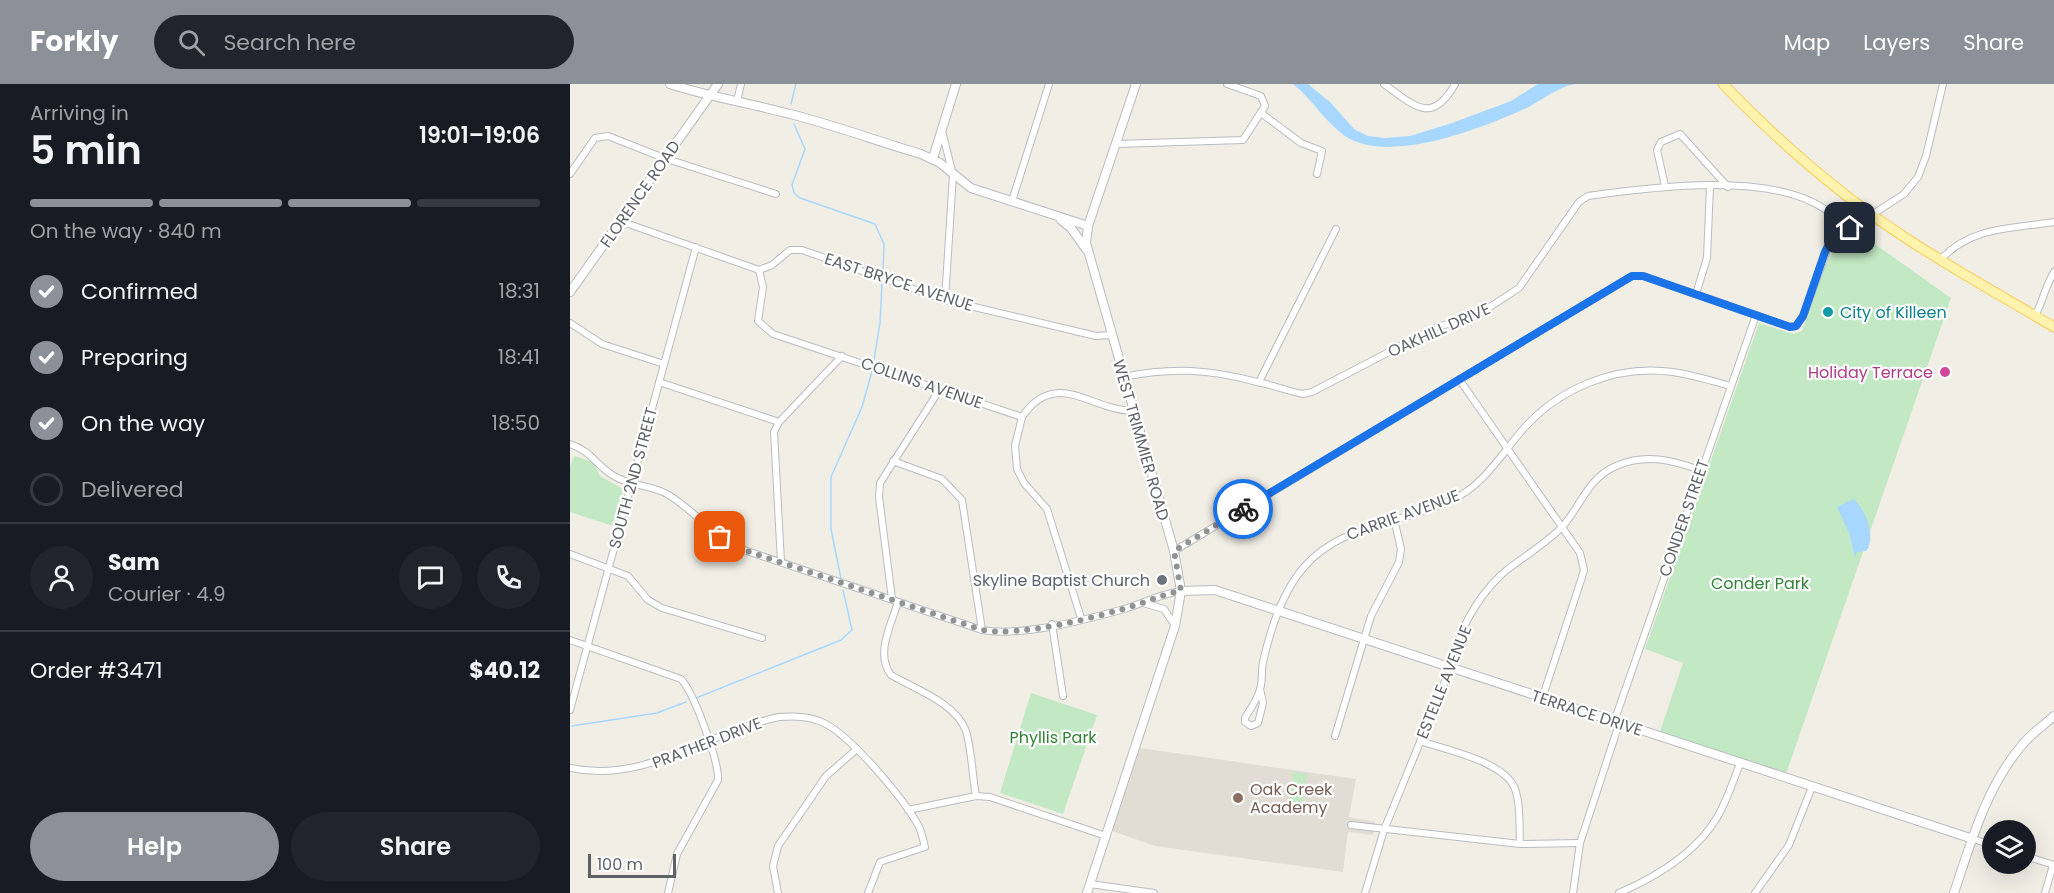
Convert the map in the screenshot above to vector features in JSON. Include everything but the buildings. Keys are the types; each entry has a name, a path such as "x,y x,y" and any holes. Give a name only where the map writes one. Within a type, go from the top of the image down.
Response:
{"main road":[{"path":"1723,84 1798,156 1871,214 1940,260 2054,327"}],"street":[{"path":"670,84 710,96 737,100 792,114 933,158 971,188 1088,226"},
{"path":"710,96 718,84"},
{"path":"737,100 741,84"},
{"path":"933,158 956,84"},
{"path":"1012,201 1049,84"},
{"name":"WEST TRIMMIER ROAD","path":"1088,888 1175,626 1181,591 1174,551 1086,249 1088,226 1136,84"},
{"path":"1116,144 1240,141 1265,106 1261,96 1227,84"},
{"path":"1384,84 1415,107 1424,109 1433,109 1440,104 1455,84"},
{"path":"1174,551 1632,276 1643,276 1790,327 1800,323 1825,252 1840,234 1904,194 1918,177 1926,156 1943,84"},
{"name":"FLORENCE ROAD","path":"570,292 710,96"},
{"path":"1261,113 1301,142 1322,151 1317,174"},
{"path":"942,129 953,175 945,300"},
{"path":"1665,186 1657,150 1661,142 1680,134 1728,187"},
{"path":"570,174 595,138 608,136 664,158 776,194"},
{"name":"OAKHILL DRIVE","path":"1123,377 1156,370 1186,369 1259,382 1303,394 1312,392 1437,327 1476,316 1520,288 1582,198 1665,186 1779,190 1826,211 1840,234"},
{"path":"1696,294 1707,258 1710,186"},
{"path":"1050,214 1071,228 1086,249"},
{"path":"620,221 759,270"},
{"path":"1940,260 1951,248 1977,233 2054,222"},
{"path":"1259,382 1336,229"},
{"name":"SOUTH 2ND STREET","path":"570,710 696,247"},
{"name":"EAST BRYCE AVENUE","path":"759,270 772,265 790,250 802,250 945,300 1096,336 1111,335"},
{"name":"COLLINS AVENUE","path":"759,270 763,287 757,315 762,326 773,334 1022,417"},
{"path":"2036,316 2042,305 2043,292 2054,272"},
{"name":"CONDER STREET","path":"1573,893 1580,843 1616,723 1756,315"},
{"path":"570,323 602,344 664,364"},
{"path":"782,562 774,432 779,422 842,356"},
{"name":"CARRIE AVENUE","path":"1260,689 1263,662 1280,611 1297,577 1320,552 1337,539 1461,495 1482,480 1507,448 1545,408 1574,389 1608,376 1649,371 1673,372 1731,386"},
{"path":"1459,379 1580,553 1584,570 1542,699"},
{"path":"659,382 779,422"},
{"path":"940,389 893,461 879,489 895,600 883,652 886,668 891,675 941,704 960,720 966,731 976,796"},
{"path":"1081,618 1047,509 1024,483 1017,469 1015,446 1022,417 1043,397 1066,392 1117,410 1134,411"},
{"path":"570,444 592,454 612,475 668,495 729,543 982,630 1014,633 1143,603 1156,596 1181,591"},
{"name":"ESTELLE AVENUE","path":"1365,893 1384,830 1450,669 1460,636 1482,599 1501,576 1563,526 1588,486 1619,465 1640,459 1657,459 1673,460 1701,470"},
{"path":"893,461 942,479 962,500 982,630"},
{"path":"1335,736 1378,598 1401,555 1394,519"},
{"path":"570,554 628,576 648,600 662,608 762,638"},
{"name":"TERRACE DRIVE","path":"1181,591 1215,590 1450,669 1982,841"},
{"path":"1143,603 1164,609 1175,626"},
{"path":"1053,624 1063,696"},
{"path":"570,640 681,679 710,742 719,770 718,780 677,854 668,893"},
{"path":"1260,689 1263,703 1260,719 1251,726 1245,722 1245,718 1260,689"},
{"name":"PRATHER DRIVE","path":"570,768 606,772 637,768 765,720 794,716 823,723 836,730 857,749 908,810 919,827 925,847 880,862 868,893"},
{"path":"1954,893 1973,838 1997,782 2024,743 2054,716"},
{"path":"1420,741 1491,765 1507,775 1516,791 1520,844"},
{"path":"778,893 773,866 778,846 826,776 857,749"},
{"path":"1619,893 1650,880 1689,849 1717,817 1740,764"},
{"path":"1755,893 1789,845 1812,787"},
{"path":"908,810 976,796 990,797 1106,836"},
{"path":"1351,825 1520,844 1580,843"},
{"path":"2036,859 2054,865 2044,893"},
{"path":"1088,888 1154,893"}],"shaded area":[{"name":"Oak Creek Academy","path":"1140,748 1356,779 1349,817 1375,822 1373,835 1348,832 1343,872 1155,846 1112,831"}],"green space":[{"name":"Conder Park","path":"1855,230 1951,298 1786,774 1660,732 1683,663 1645,649 1759,323 1793,334 1802,331 1827,262 1843,239"},
{"path":"574,456 593,462 600,476 623,489 613,526 570,512 570,467"},
{"name":"Phyllis Park","path":"1031,693 1097,715 1063,814 1000,793"},
{"path":"1294,772 1307,774 1302,804 1289,802"}],"water":[{"path":"1293,84 1308,84 1331,103 1354,129 1368,136 1385,138 1410,136 1452,123 1511,101 1538,84 1575,84 1504,118 1459,134 1408,146 1384,147 1363,144 1345,136"},
{"path":"1853,499 1862,509 1870,531 1866,551 1857,552 1855,557 1849,533 1837,507"}],"waterway":[{"path":"791,104 796,84"},
{"path":"794,124 805,149 792,185 794,193 800,198 875,224 884,244 883,273"},
{"path":"874,360 880,323 882,283"},
{"path":"841,579 831,529 831,477 862,407 872,371"},
{"path":"696,698 841,640 852,630 843,590"},
{"path":"572,726 657,713 686,702"}],"way so far":[{"path":"720,537 738,548 982,630 1014,633 1122,609 1143,603 1156,596 1181,591 1174,551 1243,509"}],"place":[{"name":"City of Killeen","path":"1828,312"},
{"name":"Holiday Terrace","path":"1945,372"},
{"name":"Skyline Baptist Church","path":"1162,580"},
{"name":"Oak Creek Academy","path":"1238,798"}],"route":[{"path":"1243,509 1632,276 1643,276 1790,327 1796,326 1803,316 1830,242 1850,228"}]}
